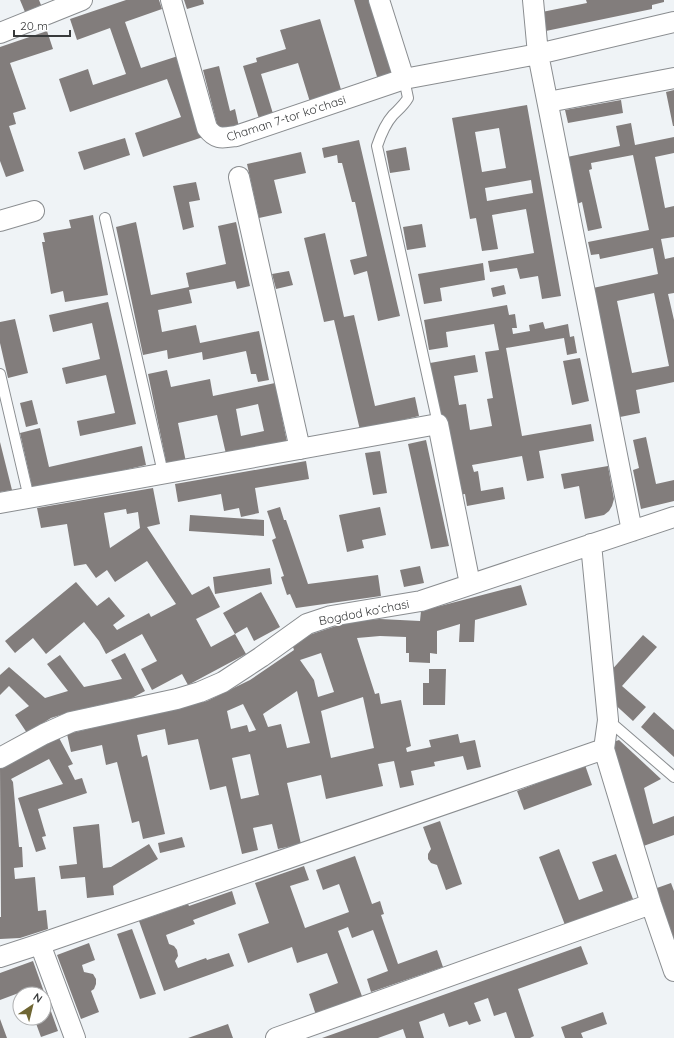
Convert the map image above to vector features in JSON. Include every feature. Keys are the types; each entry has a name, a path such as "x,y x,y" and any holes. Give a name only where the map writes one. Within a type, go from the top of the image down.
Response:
{"street":[{"path":"0,33 82,0"},
{"name":"Chaman 7-tor koʻchasi","path":"171,0 207,128 212,134 222,138 236,136 404,79"},
{"path":"379,0 404,79 538,54 674,22"},
{"path":"533,0 538,54 632,531"},
{"path":"548,102 674,78"},
{"path":"239,177 300,449"},
{"path":"0,221 34,211"},
{"path":"0,503 438,424 470,584"},
{"name":"Bogdod koʻchasi","path":"0,758 44,734 71,722 177,699 200,692 223,682 307,624 331,616 421,601 632,531 670,523"},
{"path":"591,544 608,720 604,749 651,904 674,971"},
{"path":"0,957 604,749"},
{"path":"276,1038 651,904"},
{"path":"40,944 75,1038"}],"lane":[{"path":"404,79 408,98 383,128 377,146 438,424"},
{"path":"105,218 163,474"},
{"path":"0,374 28,498"},
{"path":"608,720 674,777"}],"building":[{"path":"20,0 39,0 41,5 25,12"},
{"path":"126,0 159,0 162,9 125,22 141,68 178,56 206,136 143,157 135,133 181,117 167,79 70,112 59,79 88,69 93,85 126,74 110,28 77,40 70,19"},
{"path":"184,0 203,0 204,4 187,9"},
{"path":"354,0 373,0 396,74 378,80"},
{"path":"586,0 664,0 664,2 652,5 652,9 541,32 537,13 587,3"},
{"path":"320,19 342,93 310,102 298,63 261,74 274,117 260,122 243,66 257,62 256,58 286,49 280,30"},
{"path":"47,31 53,49 10,63 26,109 13,113 16,124 9,126 24,171 6,177 0,161 0,47"},
{"path":"219,66 230,111 235,109 239,127 219,132 203,70"},
{"path":"674,90 674,126 673,126 666,92"},
{"path":"621,100 623,113 568,123 565,110"},
{"path":"527,105 561,296 542,299 538,276 520,279 517,268 490,272 488,261 534,253 526,209 492,215 498,249 482,251 476,218 470,219 452,118","holes":["499,128 506,168 482,172 475,132","531,180 533,193 487,201 485,188"]},
{"path":"631,123 635,145 674,137 674,153 655,157 665,208 674,206 674,237 661,239 665,259 674,257 674,293 668,294 674,320 674,382 636,390 640,413 620,417 593,288 658,274 653,248 600,259 599,254 591,255 588,242 649,230 633,155 591,163 592,169 589,170 602,228 588,231 582,202 577,204 567,157 620,146 616,126","holes":["654,293 669,366 632,373 617,301"]},
{"path":"125,138 130,155 84,170 78,152"},
{"path":"359,140 400,316 378,321 367,271 354,275 350,260 367,256 355,202 352,202 342,163 338,163 337,155 324,158 322,148"},
{"path":"406,147 410,170 390,173 386,151"},
{"path":"301,152 306,173 274,180 282,213 259,218 247,164"},
{"path":"196,182 200,200 189,202 194,227 183,230 173,186"},
{"path":"93,215 108,295 65,302 63,291 51,294 42,242 45,242 43,233 71,228 69,220"},
{"path":"136,222 151,295 189,287 186,273 226,264 218,226 236,222 250,286 237,289 235,281 189,290 192,303 158,310 162,332 196,325 200,343 259,331 269,380 258,382 256,374 251,374 246,351 203,360 202,352 168,359 167,350 143,355 116,227"},
{"path":"422,224 426,247 407,250 403,227"},
{"path":"325,233 344,317 354,315 375,406 415,397 419,416 360,430 334,320 324,322 304,238"},
{"path":"483,263 485,280 440,288 442,301 424,304 418,274"},
{"path":"289,271 293,285 276,289 272,274"},
{"path":"504,285 506,294 493,297 491,288"},
{"path":"108,302 136,424 80,436 77,421 115,413 106,375 66,384 62,368 100,359 92,323 53,332 49,315"},
{"path":"507,305 509,315 515,314 517,328 512,328 513,334 530,331 529,325 543,322 545,329 568,324 570,337 574,336 577,353 567,355 564,338 506,348 522,436 591,424 594,441 539,451 544,478 527,481 522,456 472,465 474,472 478,471 481,491 503,487 505,499 467,506 465,494 458,495 447,454 430,363 475,355 478,372 454,376 459,405 466,404 470,430 492,426 487,399 493,398 485,352 499,350 494,324 446,332 448,347 429,350 424,320"},
{"path":"15,319 28,373 8,378 0,343 0,322"},
{"path":"580,358 589,401 572,405 563,361"},
{"path":"167,370 171,387 210,379 213,396 275,383 287,442 226,454 217,415 178,423 186,462 167,466 148,374","holes":["258,404 264,431 241,436 236,409"]},
{"path":"32,400 38,424 26,427 20,403"},
{"path":"40,428 49,467 142,446 146,465 33,491 20,433"},
{"path":"646,437 656,484 674,480 674,501 641,509 633,470 639,468 633,440"},
{"path":"426,440 449,546 431,549 408,444"},
{"path":"0,442 12,490 0,492"},
{"path":"380,451 387,493 373,495 365,453"},
{"path":"306,461 309,479 255,488 259,513 241,517 239,508 224,511 221,494 178,502 175,484"},
{"path":"608,466 614,499 612,506 604,515 585,519 579,486 564,489 561,474"},
{"path":"153,488 160,524 147,527 192,595 209,586 220,607 196,619 211,647 235,634 246,654 188,685 182,674 152,690 141,669 157,661 142,634 106,654 99,641 84,622 46,654 33,638 15,653 5,641 76,582 97,606 109,597 125,616 113,625 117,630 149,613 151,617 176,604 147,561 115,582 107,570 96,578 86,564 74,566 67,524 41,528 37,508","holes":["126,509 127,514 138,512 140,528 110,548 104,513"]},
{"path":"280,507 308,584 378,575 381,596 296,608 290,594 287,595 281,577 284,576 272,540 276,538 267,511"},
{"path":"380,507 386,535 362,540 364,548 347,552 339,515"},
{"path":"190,515 264,520 264,536 189,531"},
{"path":"420,566 424,583 404,587 400,570"},
{"path":"270,568 272,584 215,594 213,577"},
{"path":"521,585 527,605 475,620 474,642 459,642 460,624 437,631 437,654 430,653 430,663 409,662 409,653 406,653 406,637 380,636 357,638 375,694 379,693 381,704 401,700 411,746 406,748 407,752 431,747 429,740 458,734 460,743 475,740 481,767 467,770 463,756 434,762 435,766 411,771 414,785 400,788 394,761 378,764 383,786 326,799 321,775 287,783 301,844 278,849 272,824 253,828 258,850 242,854 226,786 210,790 198,739 168,745 165,729 137,735 142,757 147,755 165,834 143,839 139,821 132,823 117,762 106,765 102,745 71,752 67,734 207,701 250,680 294,650 291,641 351,621 380,619 420,621 421,611","holes":["321,653 334,692 318,697 314,680 300,660","297,691 310,743 287,748 281,724 268,727 263,714","363,697 374,748 331,758 321,711","243,704 256,730 249,732 247,725 231,729 227,711","250,754 259,795 241,799 232,758"]},
{"path":"261,592 280,627 254,641 247,627 235,634 223,613"},
{"path":"643,635 657,647 622,686 646,707 633,721 610,700 609,673"},
{"path":"125,653 145,691 132,698 73,711 51,718 27,733 15,715 29,706 9,686 0,695 0,675 9,667 45,698 68,691 47,664 60,655 84,687 122,679 111,660"},
{"path":"429,669 446,669 445,705 423,705 423,683 429,683"},
{"path":"654,712 674,730 674,757 641,727"},
{"path":"58,736 73,764 68,766 75,780 82,778 87,793 38,809 46,836 42,837 46,849 36,852 18,798 63,784 49,759 11,779 13,782 19,847 22,847 23,867 14,868 15,879 35,877 38,911 46,910 48,929 20,938 0,939 0,767"},
{"path":"619,740 661,779 644,788 653,824 674,816 674,835 638,848 613,742"},
{"path":"585,765 592,785 524,810 517,791"},
{"path":"440,821 462,884 446,890 437,865 431,863 428,859 428,854 431,849 423,827"},
{"path":"99,824 103,868 111,867 149,844 158,859 113,886 114,895 87,898 85,877 61,879 59,866 77,864 73,827"},
{"path":"182,837 185,847 160,853 158,843"},
{"path":"559,849 579,900 603,891 592,862 616,854 633,899 565,925 539,857"},
{"path":"355,856 372,904 380,901 384,914 381,915 398,964 437,950 443,967 371,992 367,979 388,971 373,930 352,938 348,927 338,931 363,999 316,1015 309,994 338,983 327,953 297,963 292,947 248,963 238,934 269,923 255,883 304,866 309,880 290,886 305,928 349,912 339,884 323,890 316,870"},
{"path":"671,883 674,891 674,942 654,889"},
{"path":"232,891 236,904 193,920 195,924 166,935 169,944 174,946 177,950 178,956 175,961 178,968 206,958 207,960 229,953 234,966 164,991 139,921"},
{"path":"132,929 156,994 140,999 117,934"},
{"path":"89,943 95,960 82,965 84,972 93,974 96,979 94,989 91,991 99,1012 81,1019 57,955"},
{"path":"581,946 588,964 518,989 534,1036 530,1038 515,1038 506,1012 494,1016 488,998 474,1003 481,1021 469,1025 467,1021 449,1027 444,1013 419,1022 424,1038 406,1038 403,1029 378,1038 322,1038"},
{"path":"33,961 42,986 12,986 12,996 0,1000 0,973"},
{"path":"603,1012 607,1024 581,1033 583,1038 565,1038 561,1027"},
{"path":"52,1014 58,1031 41,1037 37,1026 52,1026"},
{"path":"0,1019 7,1038 0,1038"},
{"path":"228,1024 233,1038 188,1038"}]}
